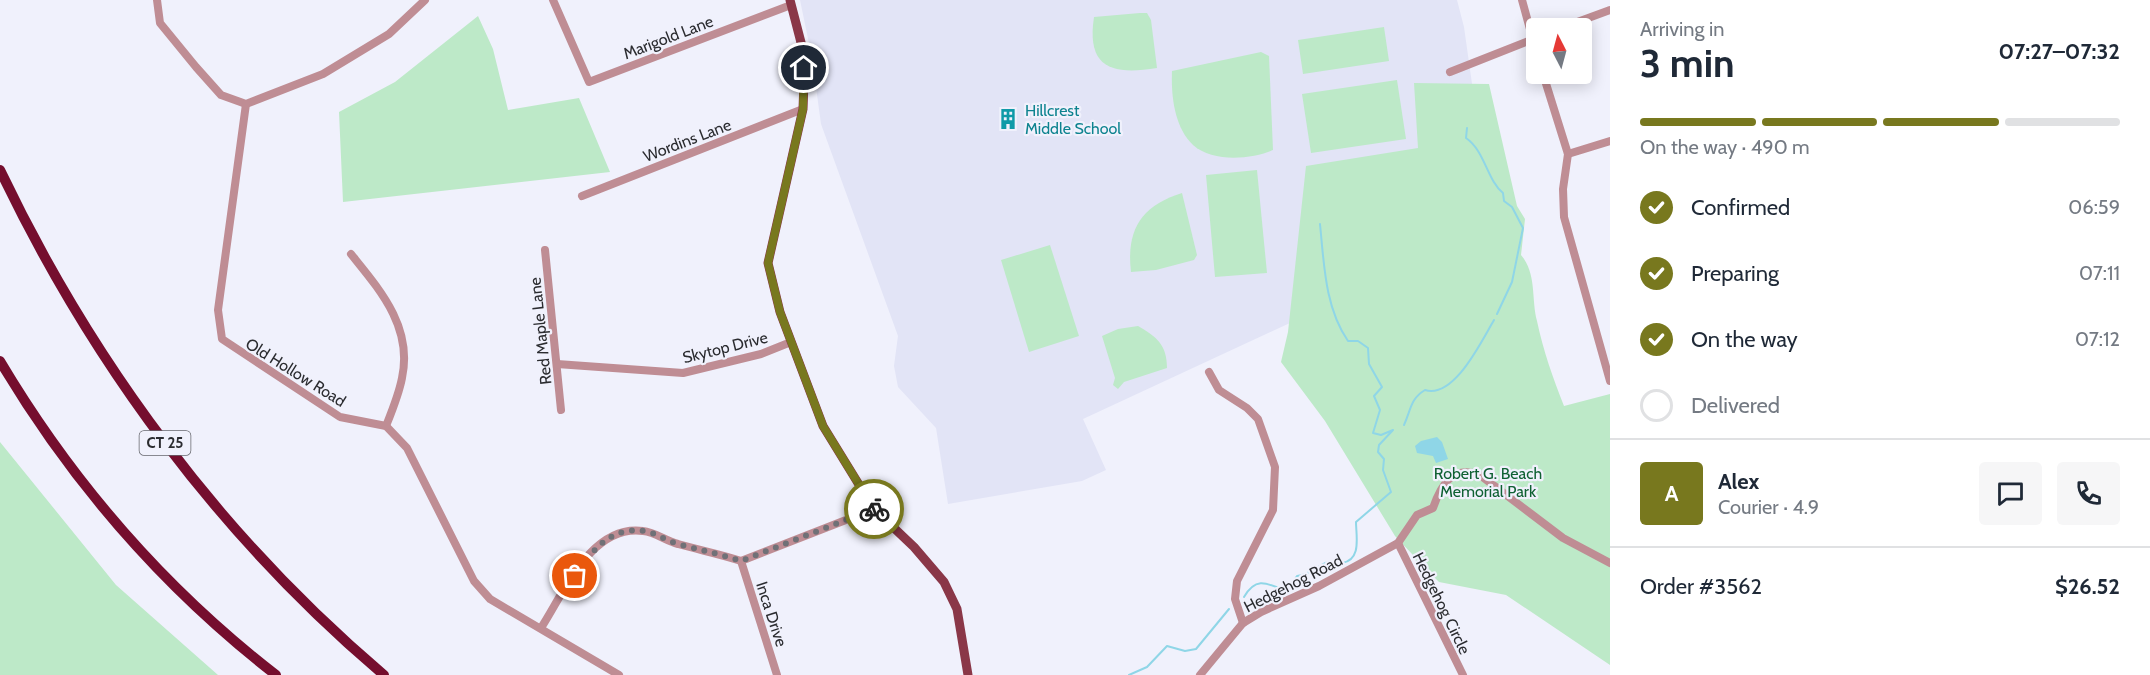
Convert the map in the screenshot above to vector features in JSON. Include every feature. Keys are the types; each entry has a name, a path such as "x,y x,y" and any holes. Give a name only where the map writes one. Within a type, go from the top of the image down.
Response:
{"highway":[{"name":"CT 25","path":"0,170 66,296 112,369 164,441 262,558 310,608 384,675"},
{"path":"0,362 60,453 125,534 197,608 276,675"}],"main road":[{"path":"791,2 804,54 803,109 768,263 791,342 823,426 874,509 914,548 944,582 957,609 968,675"}],"street":[{"path":"157,0 160,24 196,67 221,94 246,104 323,74 389,34 425,0"},
{"name":"Marigold Lane","path":"553,0 589,82 791,2"},
{"path":"1522,0 1528,18"},
{"path":"1588,18 1610,10"},
{"path":"1450,72 1526,41"},
{"path":"1546,84 1568,154 1563,189 1564,217 1610,381"},
{"name":"Old Hollow Road","path":"246,104 218,310 222,339 340,417 386,426"},
{"name":"Wordins Lane","path":"582,196 803,109"},
{"path":"1568,154 1610,141"},
{"name":"Red Maple Lane","path":"545,250 561,410"},
{"path":"351,254 389,305 402,335 402,378 386,426 412,456 474,581 490,599 619,675"},
{"name":"Skytop Drive","path":"557,364 683,373 743,359 791,342"},
{"path":"1209,372 1219,390 1247,408 1258,420 1275,467 1273,510 1237,581 1236,599 1243,623"},
{"path":"1398,543 1417,515 1433,508 1446,480 1455,474 1472,472 1488,479 1525,511 1563,538 1610,563"},
{"path":"541,628 592,551 616,534 643,531 677,544 709,550 741,561 874,509"},
{"name":"Hedgehog Road","path":"1200,675 1243,623 1261,612 1319,586 1398,543"},
{"name":"Hedgehog Circle","path":"1398,543 1463,675"},
{"name":"Inca Drive","path":"741,561 777,675"}],"shaded area":[{"path":"800,0 1457,0 1464,27 1475,105 1331,304 1083,419 1106,470 1082,481 948,504 936,428 898,387 894,366 898,336 821,124 812,58"}],"green space":[{"path":"1147,13 1151,20 1157,68 1127,70 1106,65 1094,48 1094,17"},
{"path":"478,16 493,49 508,110 579,98 610,172 343,202 339,112 395,82"},
{"path":"1384,27 1389,61 1303,74 1298,40"},
{"path":"1261,52 1269,56 1273,150 1254,156 1233,158 1201,151 1187,138 1178,120 1173,100 1172,71"},
{"path":"1397,80 1406,139 1311,153 1302,94"},
{"name":"Robert G. Beach Memorial Park","path":"1414,83 1489,84 1517,206 1525,219 1521,255 1532,278 1539,332 1564,406 1610,394 1610,665 1506,595 1439,582 1431,574 1423,573 1412,554 1395,536 1325,421 1281,362 1288,332 1306,166 1418,148"},
{"path":"1257,170 1267,273 1215,277 1206,175"},
{"path":"1182,193 1197,255 1194,260 1156,270 1131,272 1131,244 1139,222 1156,205"},
{"path":"1050,245 1079,336 1029,352 1001,260"},
{"path":"1138,326 1160,342 1167,360 1167,368 1124,382 1118,389 1113,385 1115,378 1102,336 1118,329"},
{"path":"0,442 116,585 218,675 0,675"}],"water":[{"path":"1437,437 1442,442 1448,459 1436,463 1433,456 1417,453 1415,446 1421,441"}],"waterway":[{"path":"1467,128 1466,138 1478,150 1493,181 1503,193 1504,201 1512,207 1523,228 1512,282 1497,314"},
{"path":"1244,597 1256,584 1265,583 1281,589 1291,585 1297,576 1306,574 1328,562 1348,561 1355,552 1356,522 1391,492 1383,470 1384,459 1378,452 1379,445 1393,430 1381,435 1373,433 1380,410 1374,396 1382,387 1369,364 1368,348 1358,341 1348,341 1334,314 1327,285 1320,224"},
{"path":"1404,425 1420,393 1446,386 1466,367 1494,320"},
{"path":"1129,675 1147,667 1167,646 1185,651 1196,649 1229,609"}],"way so far":[{"path":"575,576 592,551 603,541 616,534 643,531 677,544 709,550 741,561 874,509"}],"place":[{"name":"Hillcrest Middle School","path":"1008,119"}],"route":[{"path":"804,68 803,109 768,263 780,312 823,426 874,509"}]}
